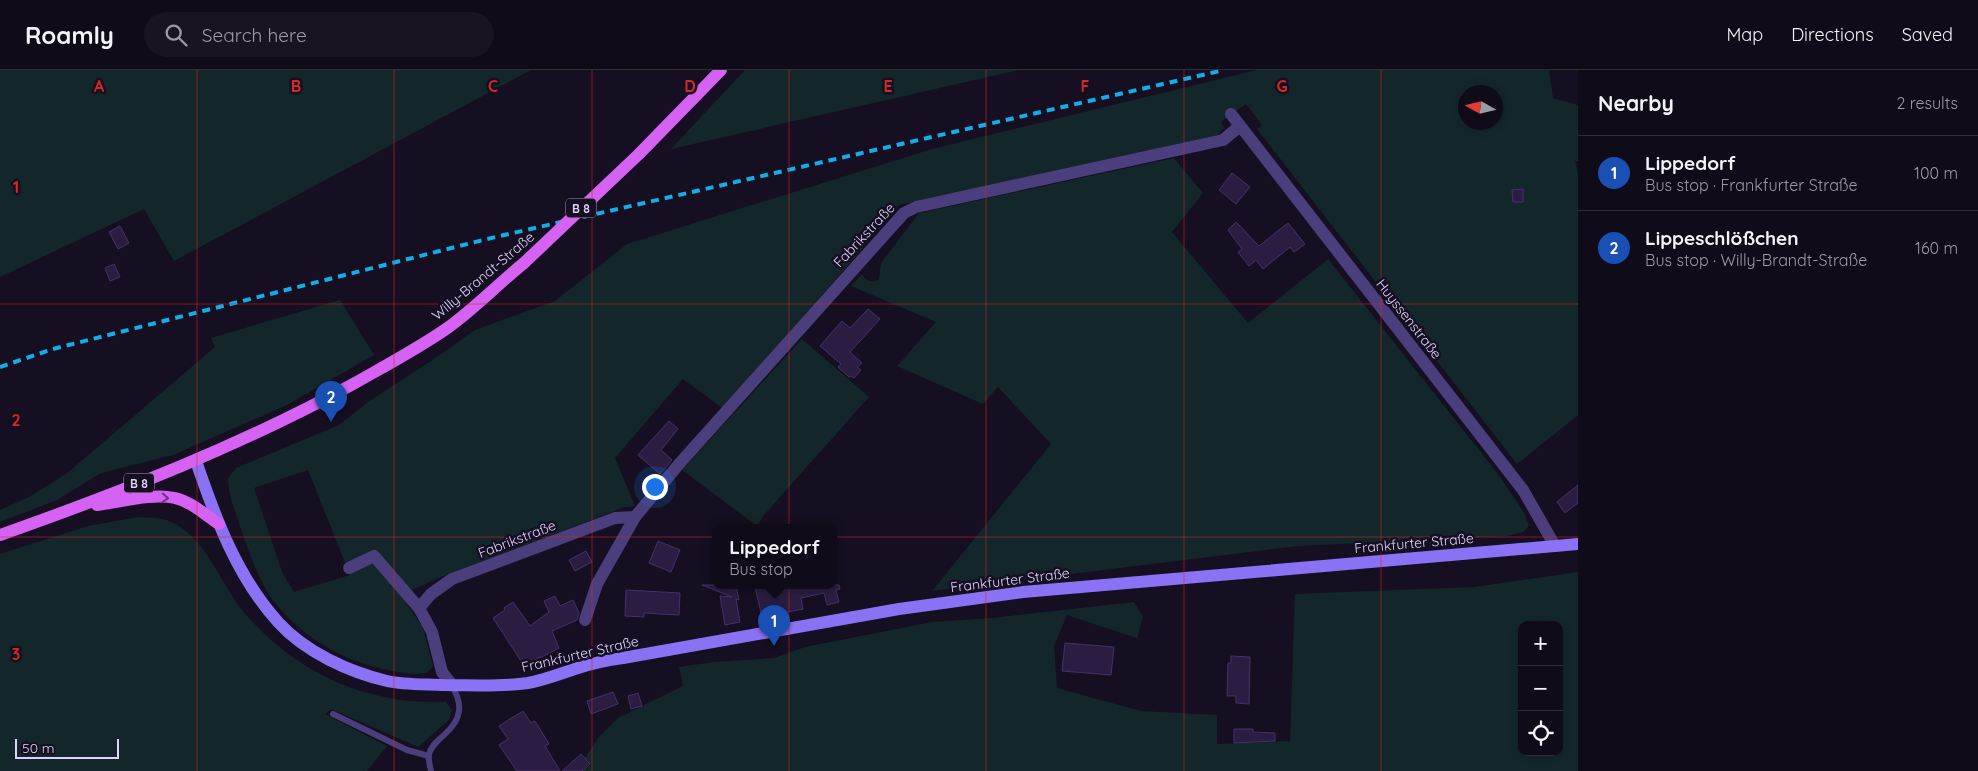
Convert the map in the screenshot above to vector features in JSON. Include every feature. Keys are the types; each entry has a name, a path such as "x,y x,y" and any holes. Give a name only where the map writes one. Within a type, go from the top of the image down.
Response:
{"main road":[{"name":"Willy-Brandt-Straße","path":"0,535 82,506 196,461 260,432 389,364 447,328 524,262 639,154 721,70"},
{"name":"Frankfurter Straße","path":"196,461 219,524 237,562 265,606 279,623 310,647 353,670 388,681 452,685 530,682 588,665 623,658 899,609 1024,592 1578,544"},
{"path":"82,506 147,498 176,498 192,505 219,524"}],"street":[{"name":"Huyssenstraße","path":"1231,114 1523,490 1555,546"},
{"name":"Fabrikstraße","path":"585,620 597,584 635,517 692,449 904,213 916,207 1223,140 1240,126"},
{"name":"Fabrikstraße","path":"419,608 431,594 452,579 615,518 635,517"},
{"path":"349,568 374,556 419,608 432,632 442,672 452,685"}],"lane":[{"path":"431,771 429,756 436,742 448,732 458,717 461,708 459,697 452,685"},
{"path":"333,714 407,750 429,756"}],"green space":[{"path":"0,70 531,70 174,261 144,209 0,277"},
{"path":"745,70 1019,70 671,149"},
{"path":"1257,70 1549,70 1553,98 1578,105 1578,161 1575,161 1578,173 1578,415 1517,464 1257,129 1262,125 1246,104 1221,122 1224,128 1218,135 899,205 722,408 683,379 615,458 635,506 625,507 441,577 401,595 423,628 433,666 428,672 411,674 364,664 334,651 306,634 282,612 272,599 254,566 228,485 228,478 236,468 339,425 368,402 475,330 555,301 627,244 932,149","holes":["308,470 350,575 294,592 282,572 254,488"]},
{"path":"1174,158 1203,193 1172,232 1248,323 1328,259 1498,474 1525,514 1529,526 1523,532 1507,536 1298,546 932,591 1051,444 998,387 983,404 897,366 936,322 851,286 862,274 870,281 879,279 881,263 919,213"},
{"path":"340,300 374,355 287,405 173,455 101,473 57,500 0,522 0,510 29,497 66,474 215,347 211,338"},
{"path":"802,339 869,397 763,516 758,524 754,524 682,470"},
{"path":"139,517 158,518 169,521 182,528 194,538 204,550 247,616 289,655 337,682 363,692 417,702 446,702 452,710 449,720 418,747 331,709 325,714 387,746 367,771 0,771 0,554 88,526"},
{"path":"1578,572 1578,771 583,771 591,765 585,758 598,738 618,718 683,686 679,667 714,662 774,658 805,647 932,622 991,618 1134,602 1143,617 1137,638 1067,615 1054,646 1057,688 1141,711 1217,715 1217,744 1290,741 1295,594 1474,587"}],"building":[{"path":"1232,173 1250,187 1236,204 1219,190"},
{"path":"1523,189 1523,202 1513,202 1512,190"},
{"path":"1236,222 1259,246 1288,223 1305,244 1294,252 1290,247 1263,269 1256,260 1249,266 1238,252 1242,249 1228,230"},
{"path":"120,226 129,243 118,249 109,232"},
{"path":"114,264 120,277 110,281 105,268"},
{"path":"868,309 880,319 850,352 862,363 857,367 861,370 854,378 849,377 838,367 841,364 820,346 842,321 850,328"},
{"path":"669,421 678,429 661,450 672,460 660,474 638,455"},
{"path":"1578,485 1578,503 1565,513 1557,502"},
{"path":"658,541 680,550 671,572 649,563"},
{"path":"586,551 592,562 575,571 569,560"},
{"path":"702,585 712,585 712,589"},
{"path":"837,585 839,585 840,589 836,590 839,602 827,605 824,593 801,598 803,609 762,617 755,589 837,589"},
{"path":"712,589 737,589 739,600 736,599 740,622 725,625 720,596 732,597"},
{"path":"626,590 680,593 679,615 644,613 644,617 625,616"},
{"path":"555,596 560,606 573,600 579,613 577,620 552,631 559,648 539,657 525,667 493,618 513,602 530,626 549,612 544,601"},
{"path":"1065,643 1114,647 1111,675 1062,671"},
{"path":"1231,656 1250,657 1249,704 1236,703 1236,696 1227,696 1228,663 1231,663"},
{"path":"613,692 618,704 591,714 587,701"},
{"path":"638,693 642,706 631,709 628,696"},
{"path":"523,711 531,723 535,721 549,744 545,746 560,771 517,771 499,745 508,739 499,726"},
{"path":"1234,729 1253,729 1253,732 1275,733 1275,741 1234,743"},
{"path":"581,754 590,764 582,771 562,771"}],"railway":[{"path":"0,367 53,349 487,239 1224,70"}],"place":[{"name":"Lippeschlößchen","path":"331,422"},
{"name":"Lippedorf","path":"774,646"}]}
